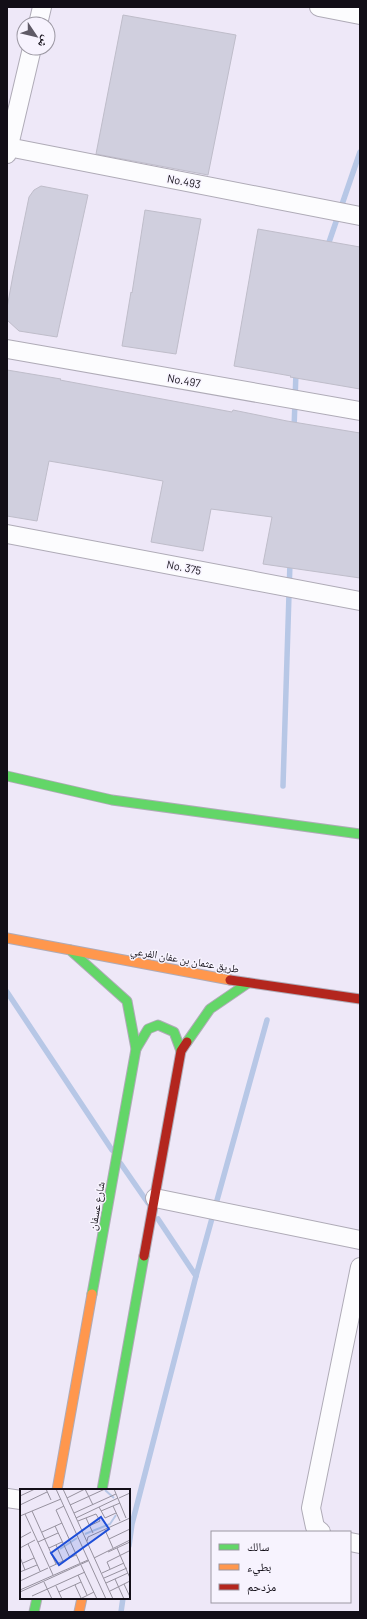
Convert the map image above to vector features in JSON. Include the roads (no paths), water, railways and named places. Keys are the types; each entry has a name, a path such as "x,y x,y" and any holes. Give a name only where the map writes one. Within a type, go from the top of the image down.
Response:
{"street":[{"path":"319,7 360,15"},
{"path":"8,150 30,56"},
{"name":"No.493","path":"8,150 360,216"},
{"name":"No.497","path":"7,349 360,411"},
{"name":"No. 375","path":"7,534 360,600"},
{"path":"7,776 112,800 360,834"},
{"name":"طريق عثمان بن عفان الفرعي","path":"7,938 248,983 360,999"},
{"name":"شارع عسفان","path":"57,1489 136,1049 127,1001 70,950"},
{"path":"102,1489 181,1051 210,1010 248,983"},
{"path":"136,1049 148,1029 158,1025 174,1032 181,1051"},
{"path":"155,1198 360,1240"},
{"path":"320,1531 315,1527 311,1508 360,1267"},
{"path":"7,1498 20,1500"},
{"path":"34,1612 37,1599"},
{"path":"79,1612 82,1599"}],"waterway":[{"path":"327,248 360,152"},
{"path":"294,429 296,372"},
{"path":"283,786 290,562"},
{"path":"7,992 112,1150"},
{"path":"130,1539 132,1524 196,1276 267,1020"},
{"path":"121,1164 148,1203"},
{"path":"158,1219 196,1276"},
{"path":"121,1612 123,1599"}]}
